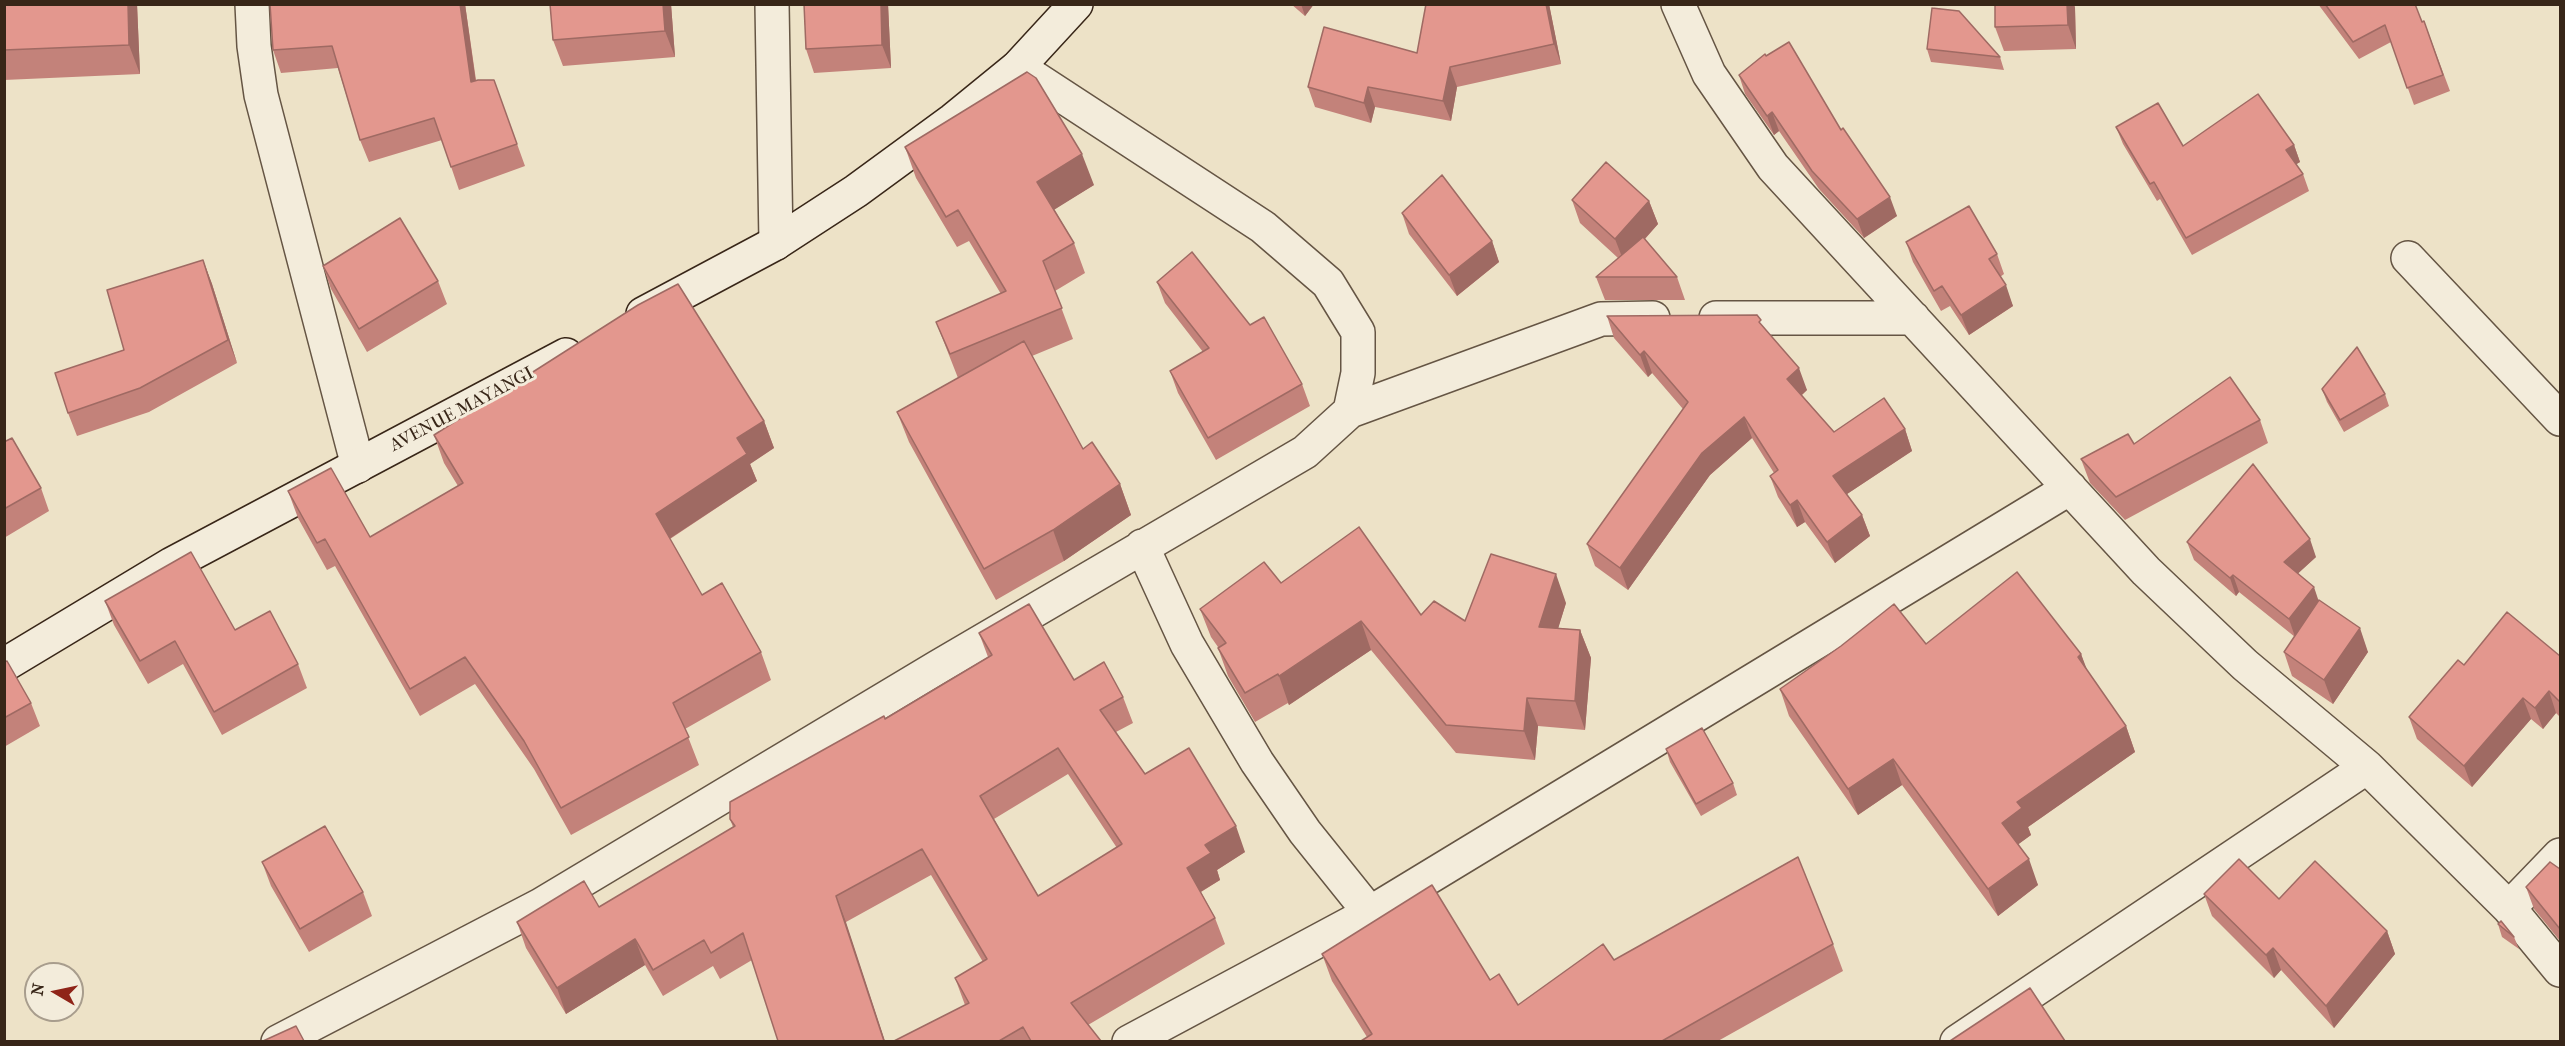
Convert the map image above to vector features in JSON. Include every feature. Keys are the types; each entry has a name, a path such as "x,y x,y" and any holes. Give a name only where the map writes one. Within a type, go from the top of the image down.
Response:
{"street":[{"path":"252,4 254,46 261,95 358,466"},
{"path":"772,4 776,243"},
{"path":"619,326 776,243 865,185 953,120 1018,67 1076,4"},
{"path":"1678,4 1709,74 1773,167 2146,571 2245,665 2367,767 2509,908 2560,970"},
{"path":"1018,67 1263,227 1328,283 1358,332 1358,373 1350,411"},
{"path":"2408,258 2560,419"},
{"path":"278,1041 542,905 1142,546 1305,452 1350,411 1601,319 1913,318"},
{"name":"AVENUE MAYANGI","path":"4,665 172,564 588,343"},
{"path":"1130,1041 1370,913 2070,488"},
{"path":"1142,546 1187,644 1257,762 1305,832 1370,913"},
{"path":"1957,1041 2367,767"},
{"path":"2509,908 2560,855"}],"building":[{"path":"4,4 128,4 129,45 4,50"},
{"path":"270,4 460,4 471,82 494,80 517,144 451,167 434,118 360,140 332,46 273,50"},
{"path":"550,4 663,4 665,31 553,40"},
{"path":"804,4 881,4 882,45 806,49"},
{"path":"1426,4 1546,4 1554,44 1450,67 1443,101 1368,87 1364,103 1308,87 1324,27 1417,53"},
{"path":"1995,4 2067,4 2068,25 1995,27"},
{"path":"2325,4 2415,4 2422,22 2424,21 2443,75 2407,88 2385,25 2353,42"},
{"path":"1932,8 1959,11 2000,57 1927,49"},
{"path":"1789,42 1841,130 1843,128 1890,197 1857,219 1812,171 1772,112 1767,116 1739,75 1765,54 1766,56"},
{"path":"1027,72 1036,78 1082,154 1037,182 1074,243 1043,261 1062,308 950,354 936,322 1006,291 958,210 946,217 905,147"},
{"path":"2258,94 2294,145 2286,150 2303,174 2186,238 2154,182 2150,184 2116,127 2158,103 2183,146"},
{"path":"1606,162 1649,201 1615,239 1572,200"},
{"path":"1442,175 1492,241 1449,275 1402,213"},
{"path":"1969,206 1997,254 1989,259 2006,285 1961,315 1942,286 1934,291 1906,242"},
{"path":"400,218 438,281 359,329 323,266"},
{"path":"1643,237 1677,277 1596,277"},
{"path":"1192,252 1250,325 1264,317 1302,384 1208,438 1170,371 1209,348 1157,282"},
{"path":"203,260 228,340 140,388 68,413 55,373 124,350 107,290"},
{"path":"678,284 764,421 737,438 747,454 656,514 702,595 722,583 761,652 673,703 689,737 561,808 524,741 465,657 410,689 325,539 317,543 288,491 331,468 370,537 463,483 434,435 638,305"},
{"path":"1757,315 1761,320 1759,322 1799,368 1787,379 1834,432 1884,398 1905,429 1833,476 1862,515 1827,542 1797,500 1790,505 1770,476 1778,470 1744,417 1702,453 1620,568 1587,544 1688,402 1644,351 1640,355 1607,316"},
{"path":"1024,341 1083,449 1092,442 1120,484 1053,530 984,569 897,412"},
{"path":"2357,347 2385,394 2340,420 2322,389"},
{"path":"2230,377 2260,420 2116,497 2081,459 2128,434 2134,444"},
{"path":"12,438 41,488 4,509 4,442"},
{"path":"2253,464 2310,539 2284,562 2314,587 2289,619 2233,575 2230,578 2187,542"},
{"path":"1359,527 1421,615 1434,601 1465,621 1491,554 1556,574 1539,627 1580,630 1575,701 1527,698 1524,731 1446,725 1361,621 1279,676 1278,674 1245,693 1218,648 1226,643 1200,609 1264,562 1281,583"},
{"path":"191,552 235,630 270,611 298,664 214,712 175,641 140,661 105,601"},
{"path":"2017,572 2081,654 2078,657 2126,726 2017,802 2022,808 2002,823 2029,859 1988,889 1893,759 1848,789 1780,689 1841,646 1894,604 1926,644"},
{"path":"2319,600 2360,628 2324,680 2284,652"},
{"path":"1029,604 1074,680 1104,662 1123,697 1100,710 1145,774 1189,748 1236,826 1205,845 1211,853 1187,868 1215,918 1071,1003 1101,1041 1031,1041 1023,1027 999,1041 894,1041 969,1003 955,978 987,959 922,849 836,896 884,1041 778,1041 743,933 711,953 704,940 653,970 635,939 557,988 517,922 584,881 599,907 735,826 730,819 730,802 884,716 885,719 992,655 979,633","holes":["1058,748 1122,844 1038,896 980,796"]},
{"path":"2507,612 2560,656 2560,702 2549,691 2535,708 2523,698 2464,766 2409,717 2458,660 2464,665"},
{"path":"7,661 31,703 4,718 4,662"},
{"path":"1702,728 1733,783 1696,804 1666,749"},
{"path":"325,826 363,892 300,929 262,862"},
{"path":"1798,857 1833,944 1662,1041 1361,1041 1372,1034 1322,954 1432,885 1490,980 1499,974 1518,1005 1603,944 1614,960"},
{"path":"2239,859 2279,899 2315,861 2387,931 2326,1006 2273,948 2266,955 2204,894"},
{"path":"2550,862 2560,869 2560,929 2526,887"},
{"path":"2501,921 2514,937 2498,924"},
{"path":"2030,988 2065,1041 1950,1041"},
{"path":"296,1026 304,1041 263,1041"}]}
